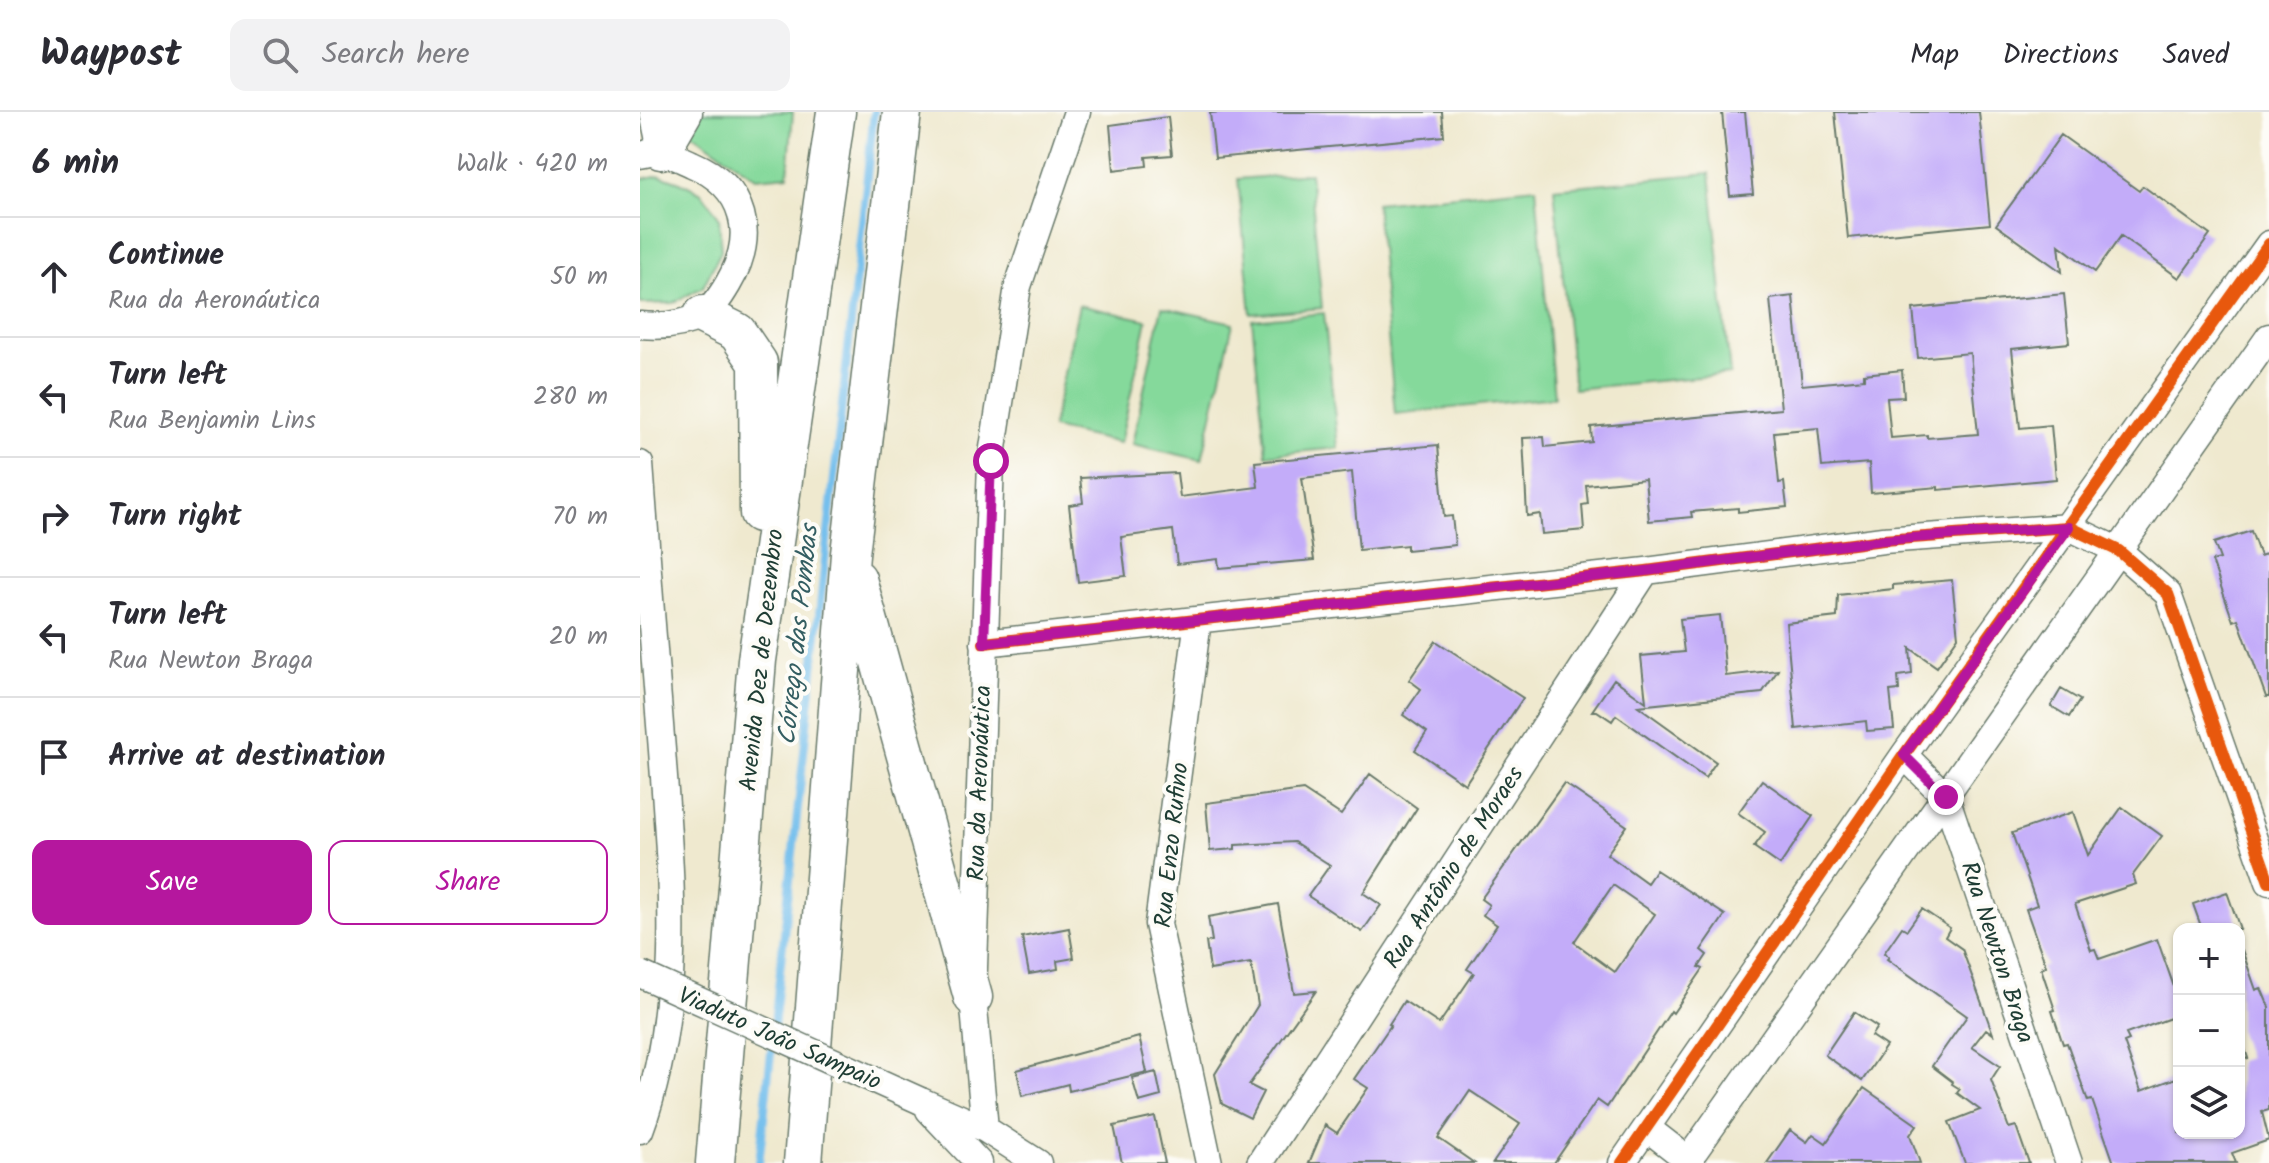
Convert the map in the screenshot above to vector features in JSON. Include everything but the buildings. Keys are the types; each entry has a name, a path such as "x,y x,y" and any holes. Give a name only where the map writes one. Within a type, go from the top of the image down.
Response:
{"highway":[{"path":"650,153 683,112"},
{"name":"Avenida Dez de Dezembro","path":"715,1163 757,660 836,112"},
{"path":"803,1163 850,554 902,112"},
{"path":"703,315 737,332 758,363 757,660"},
{"path":"850,554 973,997"}],"street":[{"path":"640,325 660,327 684,323 703,315 720,297 737,269 744,243 740,204 724,183 700,167 650,153 653,112"},
{"name":"Rua da Aeronáutica","path":"985,1129 973,997 991,461 1018,286 1077,112"},
{"path":"1622,1163 1904,755 2269,244"},
{"path":"1647,1128 1689,1162 2269,337"},
{"path":"640,464 673,903 665,1039 654,1092 640,1130"},
{"path":"984,643 1646,571 1883,540 2069,527 2119,551 2168,594 2269,882"},
{"name":"Rua Antônio de Moraes","path":"1260,1163 1646,571"},
{"name":"Rua Enzo Rufino","path":"1198,620 1158,924 1209,1163"},
{"name":"Rua Newton Braga","path":"1904,755 1946,797 2069,1163"},
{"name":"Viaduto João Sampaio","path":"640,974 985,1129 1038,1163"},
{"name":"Viaduto João Sampaio","path":"921,1101 979,1163"}],"green space":[{"path":"695,112 793,112 788,175 756,178 685,128"},
{"path":"1310,173 1322,308 1251,314 1238,179"},
{"path":"1710,173 1730,374 1574,389 1554,188"},
{"path":"660,175 702,193 719,217 721,251 703,287 673,303 642,304 640,179"},
{"path":"1536,187 1554,397 1395,414 1376,203"},
{"path":"1079,305 1147,320 1120,443 1052,428"},
{"path":"1162,307 1233,323 1202,460 1132,444"},
{"path":"1324,313 1338,448 1266,455 1252,320"}],"waterway":[{"name":"Córrego das Pombas","path":"759,1163 874,112"}],"cycle path":[{"path":"1622,1163 1904,755 2269,244"},
{"path":"984,643 1646,571 1883,540 2069,527 2119,551 2168,594 2269,882"}],"route":[{"path":"991,461 984,643 1646,571 1883,540 2069,527 1904,755 1946,797"}]}
